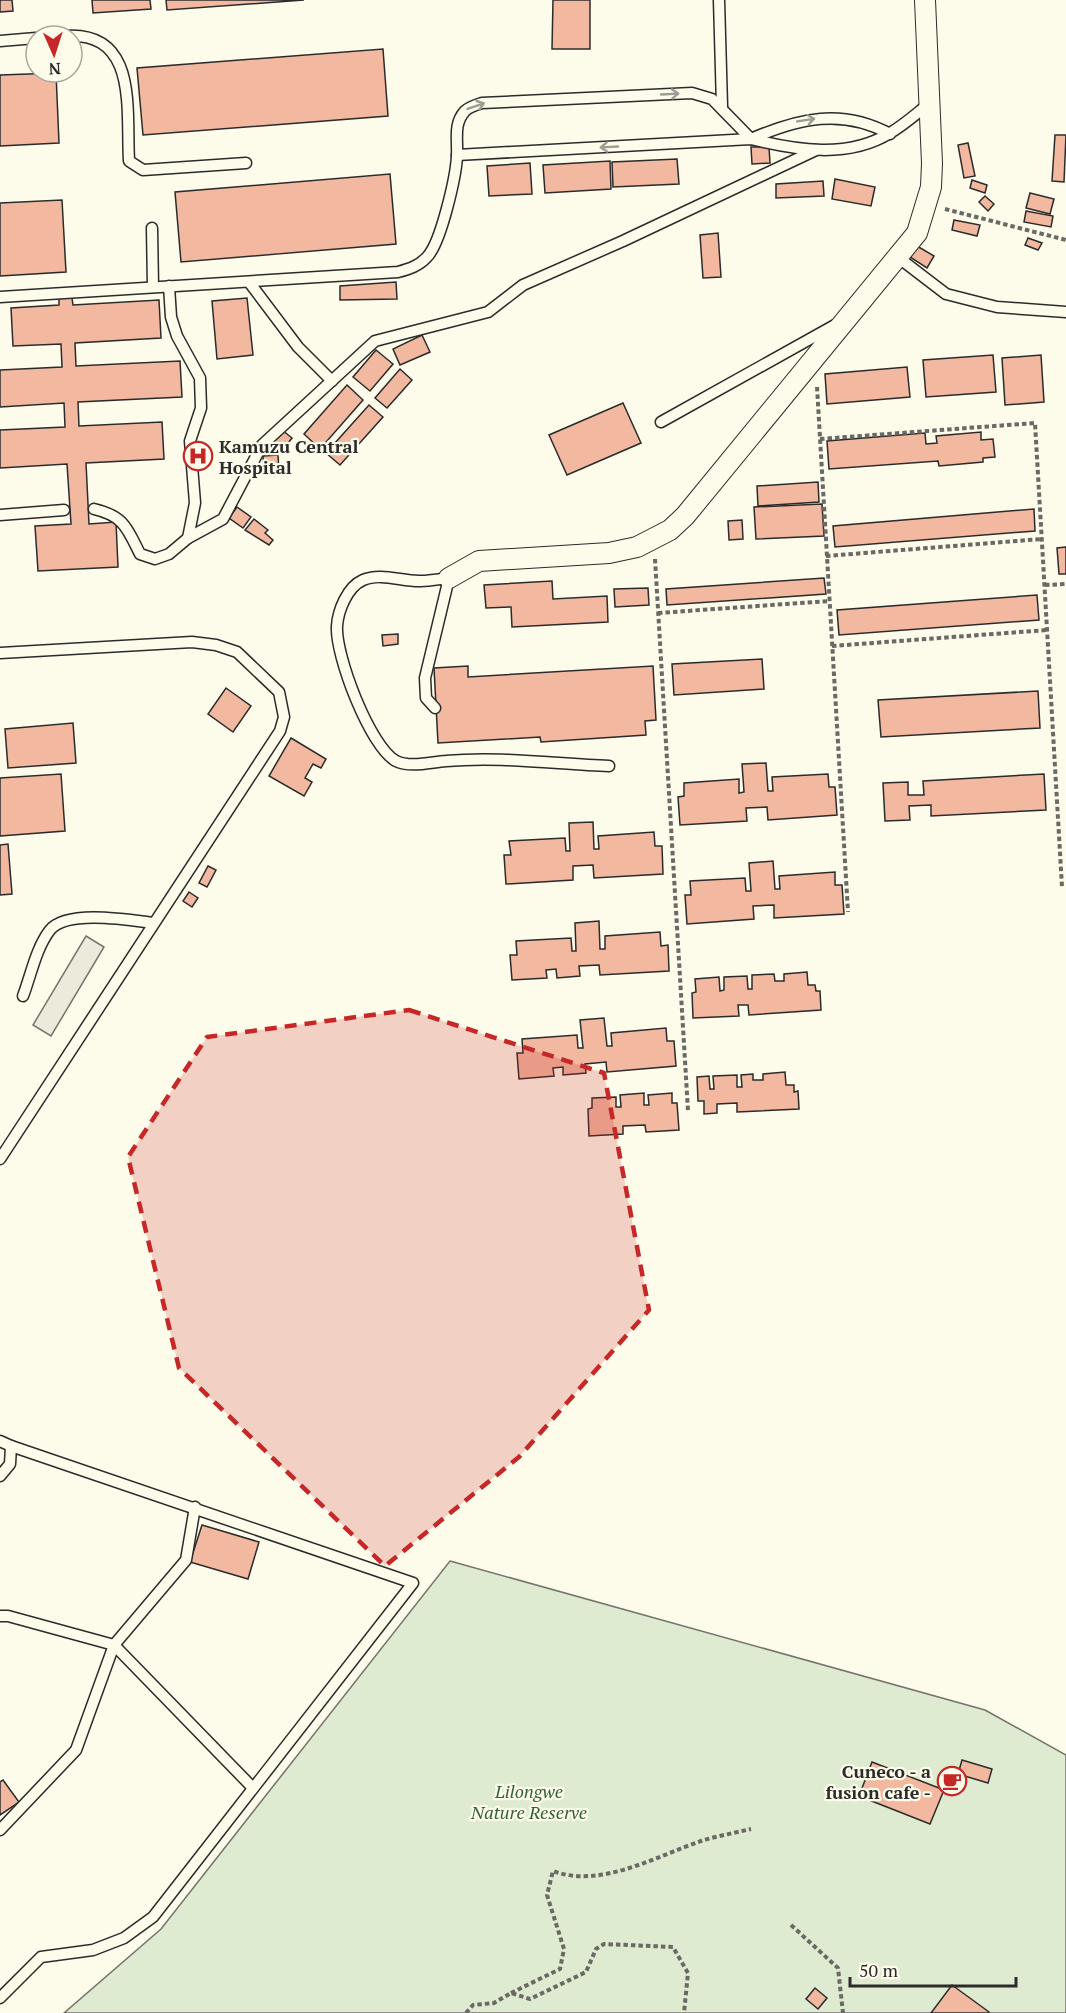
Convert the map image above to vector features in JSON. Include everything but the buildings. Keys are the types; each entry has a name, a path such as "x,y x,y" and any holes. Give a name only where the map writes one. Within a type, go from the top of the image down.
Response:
{"street":[{"path":"448,578 479,561 609,553 637,547 654,540 685,516 844,321 899,258 917,233 926,204 932,163 925,0"}],"lane":[{"path":"719,0 722,106"},
{"path":"84,36 97,39 116,55 124,77 129,161 143,170 246,163"},
{"path":"0,41 24,39"},
{"path":"0,297 398,272 414,267 428,257 437,241 457,156 456,136 459,121 466,110 482,103 692,93 712,99 722,106 751,139"},
{"path":"457,156 751,139 787,147 816,150 847,148 871,143 890,134 930,103"},
{"path":"751,139 782,125 813,119 845,118 868,122 890,134"},
{"path":"94,509 112,513 126,525 140,554 155,559 169,554 188,538 223,519 262,445 375,341 488,312 523,285 623,241 816,150"},
{"path":"152,228 153,287"},
{"path":"899,258 946,294 997,307 1066,312"},
{"path":"249,282 298,347 332,381"},
{"path":"169,286 171,317 177,336 200,378 201,408 190,441 195,503 188,538"},
{"path":"661,422 844,321"},
{"path":"0,515 64,510"},
{"path":"435,708 426,698 425,678 448,578 421,581 389,577 363,580 351,590 340,610 337,627 338,646 373,736 384,751 397,761 410,764 459,760 609,766"},
{"path":"0,653 192,642 216,645 237,652 279,692 284,717 280,731 0,1160"},
{"path":"23,996 43,941 51,928 65,920 107,917 154,923"},
{"path":"0,1441 413,1583 153,1917 124,1938 93,1950 41,1958 0,1998"},
{"path":"0,1476 10,1464 11,1446"},
{"path":"0,1830 76,1750 114,1645 186,1560 195,1507"},
{"path":"0,1616 8,1616 114,1645 254,1788"}],"path":[{"path":"926,204 1066,240"},
{"path":"805,371 816,378 848,912"},
{"path":"820,439 1035,423 1062,887"},
{"path":"826,556 1042,539"},
{"path":"654,540 688,1111"},
{"path":"1045,585 1066,584"},
{"path":"658,613 829,601"},
{"path":"832,646 1047,630"},
{"path":"466,2013 473,2005 494,2003 560,1969 564,1949 547,1895 553,1871 565,1876 609,1874 703,1840 751,1829"},
{"path":"791,1925 838,1968 843,2013"},
{"path":"511,1993 530,1999 586,1972 596,1949 604,1944 673,1947 688,1973 684,2013"}],"highlighted area":[{"path":"409,1010 604,1073 649,1310 519,1457 385,1566 179,1368 128,1157 207,1037"}],"green space":[{"name":"Lilongwe Nature Reserve","path":"450,1561 985,1710 1066,1755 1066,2013 64,2013 161,1929"}],"shaded area":[{"path":"86,936 104,947 51,1036 33,1025"}],"place":[{"name":"Kamuzu Central Hospital","path":"198,456"},
{"name":"Cuneco - a fusion cafe -","path":"952,1781"}]}
